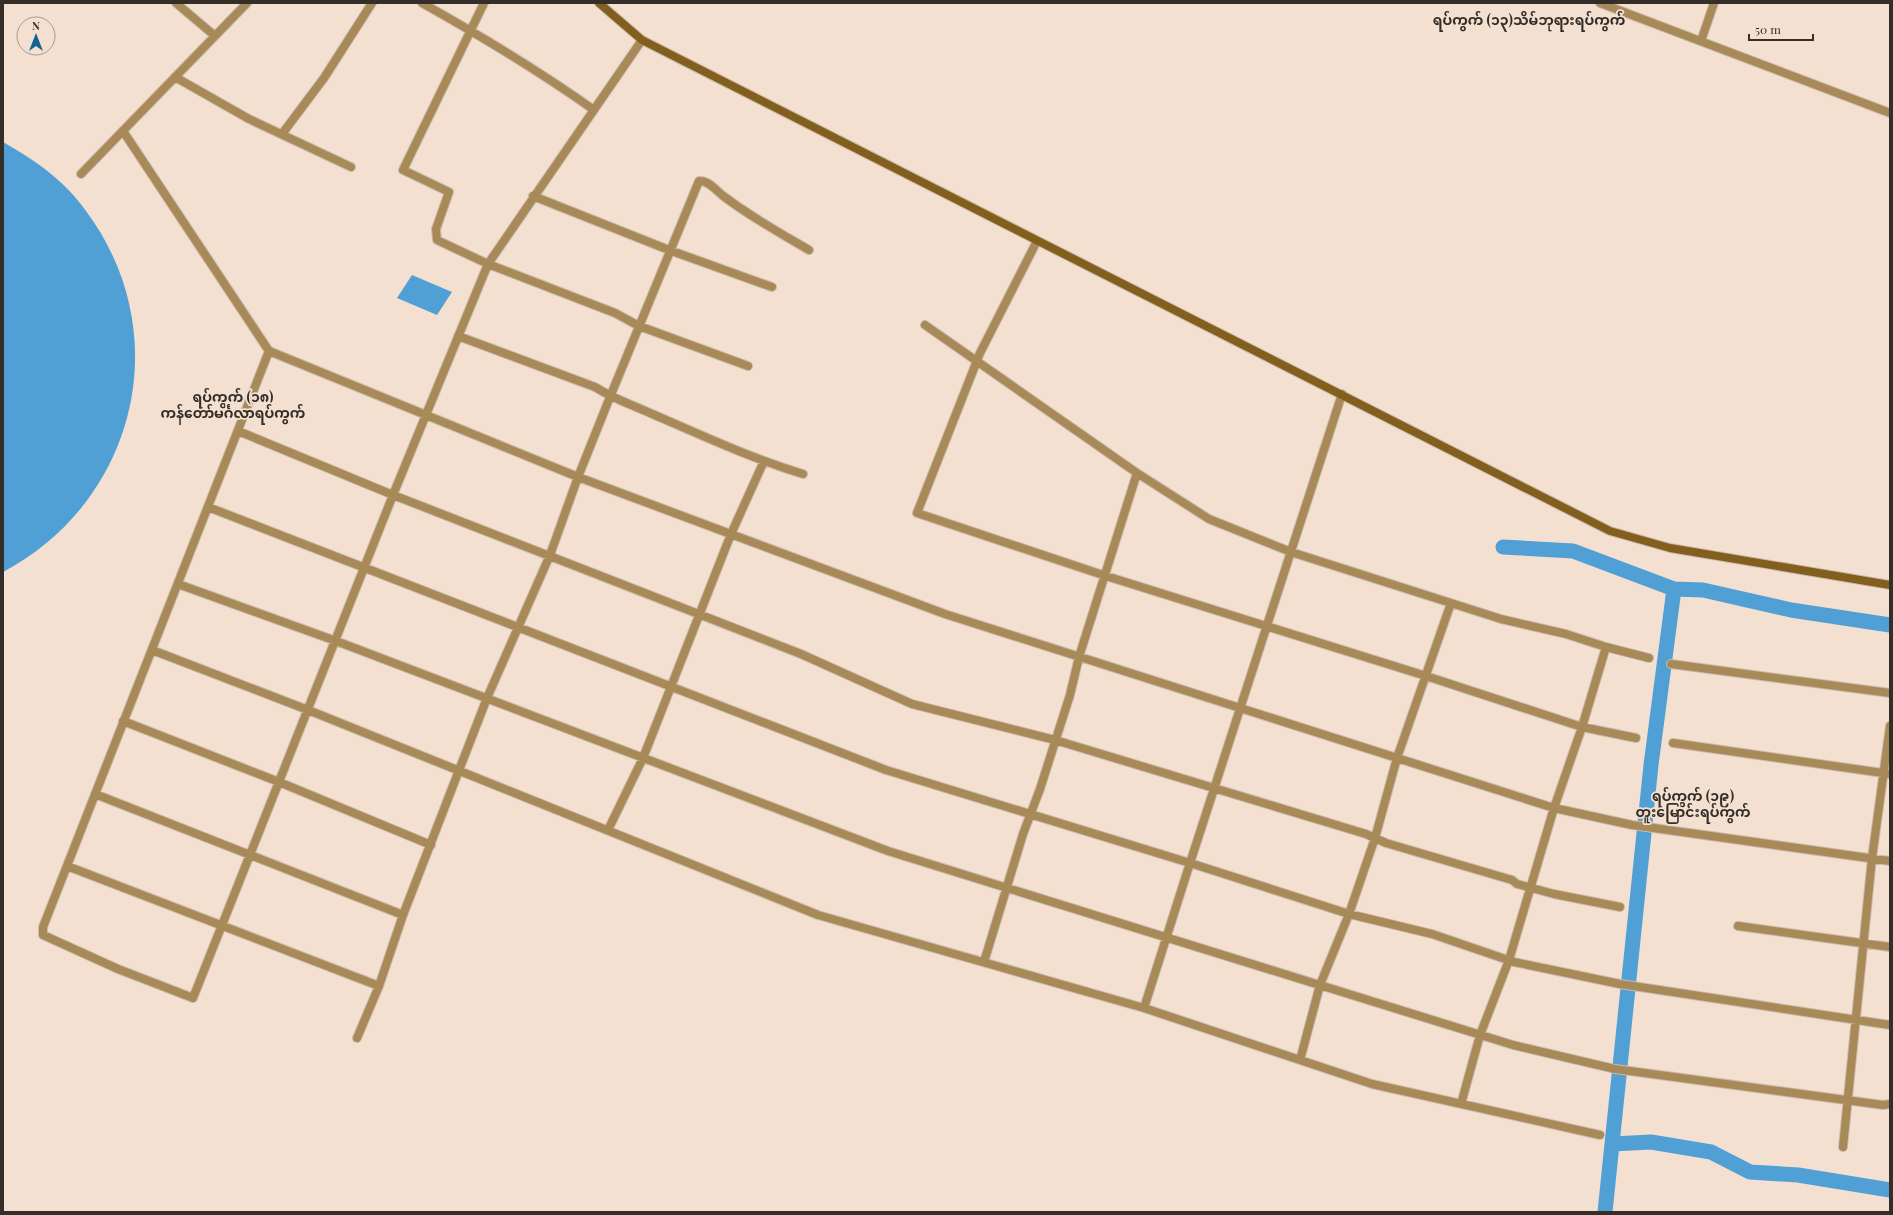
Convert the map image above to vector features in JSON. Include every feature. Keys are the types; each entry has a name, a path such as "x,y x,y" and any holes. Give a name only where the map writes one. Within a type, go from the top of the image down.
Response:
{"main road":[{"path":"599,3 642,40 1610,531 1670,548 1890,585"}],"street":[{"path":"176,3 215,36"},
{"path":"81,174 247,3"},
{"path":"282,134 324,78 372,3"},
{"path":"422,3 471,30 548,77 594,110"},
{"path":"484,3 403,170 449,192 436,229 437,240 488,264 614,313 639,326 748,366"},
{"path":"1600,3 1890,113"},
{"path":"1701,41 1714,3"},
{"path":"269,351 43,927 43,935 150,982 193,998 393,495 488,264 533,196 642,40"},
{"path":"175,77 249,119 351,167"},
{"path":"123,131 269,351 426,416 578,477 945,614 1554,808 1632,825 1890,861"},
{"path":"357,1038 379,986 402,915 431,845 487,698 550,555 578,477 610,397 700,180 769,226 809,250"},
{"path":"533,196 670,250 772,287"},
{"path":"1037,241 977,362 917,513 1106,576 1426,676 1582,728 1636,738"},
{"path":"925,325 1137,474 1209,519 1291,552 1501,619 1566,634 1606,647 1649,658"},
{"path":"458,336 595,387 610,397 650,412 724,446 802,474"},
{"path":"1144,1008 1342,394"},
{"path":"238,431 393,495 801,654 912,704 1055,740 1215,787 1366,834 1386,843 1512,880 1517,884 1554,894 1620,907"},
{"path":"608,830 643,758 731,534 764,461"},
{"path":"984,962 1006,888 1070,695 1079,657 1106,576 1137,474"},
{"path":"208,507 886,770 1190,863 1349,914 1432,934 1509,960 1620,984 1890,1025"},
{"path":"178,584 336,641 888,851 1513,1046 1615,1069 1848,1099 1883,1105 1890,1104"},
{"path":"1300,1060 1320,985 1349,914 1375,838 1397,758 1451,603"},
{"path":"1461,1104 1480,1035 1509,960 1532,888 1554,808 1582,728 1606,647"},
{"path":"152,650 459,770 818,915 1144,1008 1372,1084 1600,1135"},
{"path":"1672,664 1890,692"},
{"path":"124,721 279,782 431,845"},
{"path":"1843,1147 1872,858 1887,773 1890,726"},
{"path":"1673,742 1887,773"},
{"path":"95,794 402,915"},
{"path":"66,866 221,927 379,986"},
{"path":"1738,926 1890,947"}],"water":[{"path":"3,142 27,156 49,172 69,190 86,211 114,259 130,309 135,360 129,411 112,459 85,503 49,541 3,572"},
{"path":"412,275 452,292 437,315 397,298"}],"waterway":[{"path":"1503,547 1573,551 1674,589 1703,590 1791,610 1890,625"},
{"path":"1605,1212 1651,765 1674,589"},
{"path":"1612,1144 1651,1142 1711,1152 1750,1172 1798,1175 1890,1190"}],"district":[{"name":"ရပ်ကွက် (၁၃)သိမ်ဘုရားရပ်ကွက်","path":"1529,19"},
{"name":"ရပ်ကွက် (၁၈) ကန်တော်မင်္ဂလာရပ်ကွက်","path":"233,404"},
{"name":"ရပ်ကွက် (၁၉) တူးမြောင်းရပ်ကွက်","path":"1693,804"}]}
